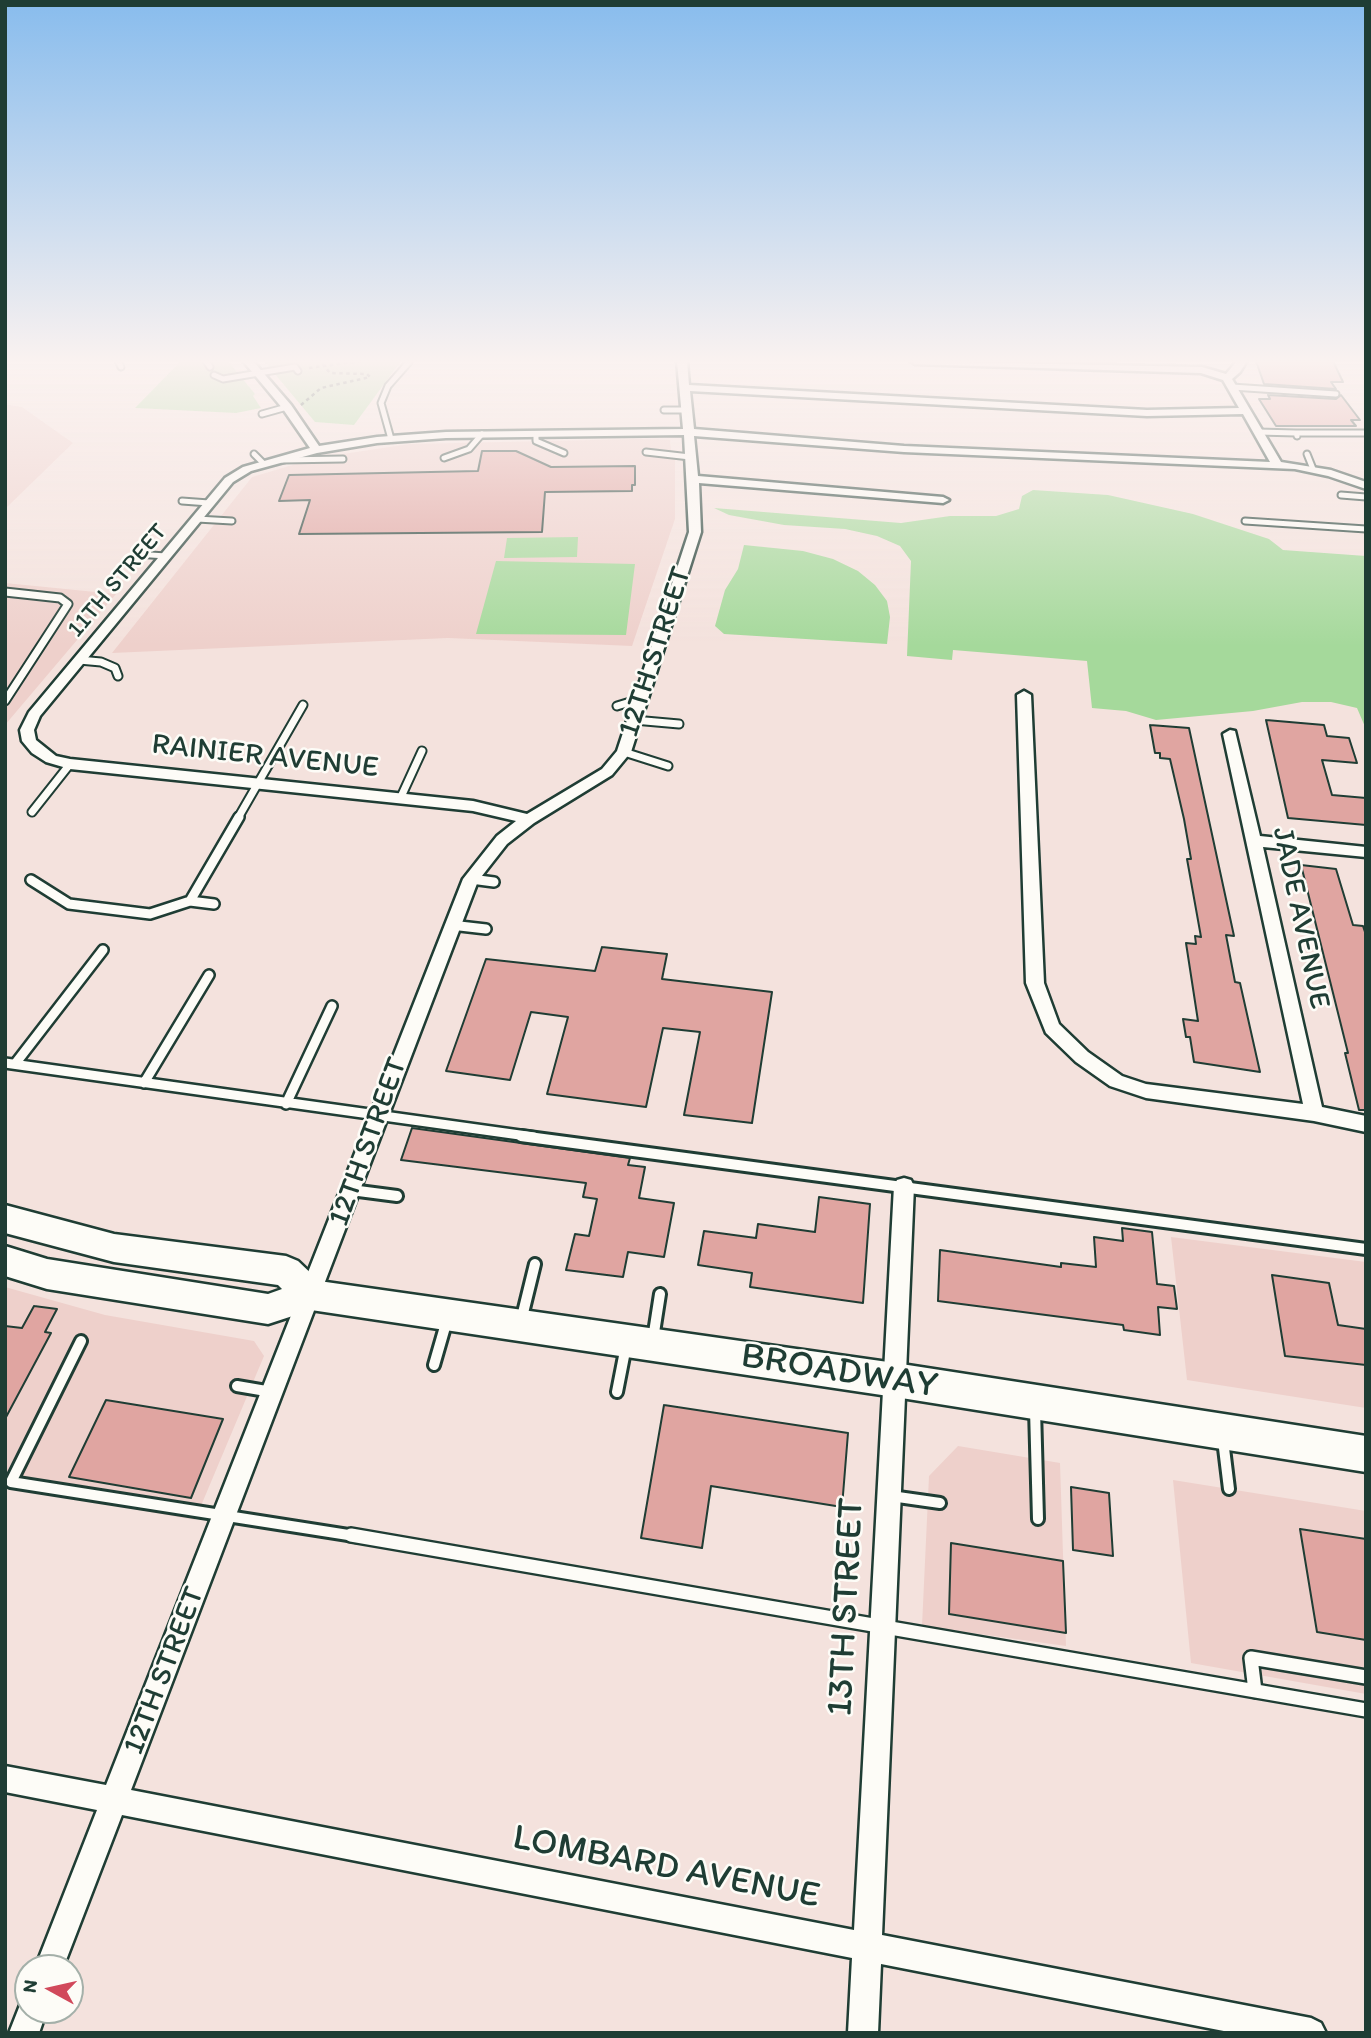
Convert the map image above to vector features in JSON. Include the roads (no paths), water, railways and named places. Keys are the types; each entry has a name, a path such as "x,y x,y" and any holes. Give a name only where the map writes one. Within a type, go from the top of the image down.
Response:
{"main road":[{"path":"5,1219 114,1248 286,1271 311,1295 268,1309 47,1274 5,1261"},
{"name":"BROADWAY","path":"311,1295 895,1380 1366,1454"}],"street":[{"name":"11TH STREET","path":"34,715 229,480 247,469 292,456"},
{"name":"11TH STREET","path":"1064,456 1313,468 1366,486"},
{"path":"1272,456 1277,465"},
{"name":"12TH STREET","path":"54,1954 471,879 502,841 529,819 607,772 624,752 695,532 690,457"},
{"path":"693,479 943,500"},
{"path":"1024,695 1035,983 1052,1028 1082,1057 1116,1081 1146,1091 1314,1113 1366,1124"},
{"name":"RAINIER AVENUE","path":"34,715 27,730 29,741 51,759 70,764 473,807 529,819"},
{"name":"JADE AVENUE","path":"1230,734 1314,1113"},
{"path":"1254,841 1366,852"},
{"name":"13TH STREET","path":"863,2033 904,1186"},
{"name":"LOMBARD AVENUE","path":"5,1779 1311,2033"}],"lane":[{"path":"256,456 264,464"},
{"path":"444,458 449,456"},
{"path":"682,456 690,457"},
{"path":"1308,456 1313,468"},
{"path":"280,459 343,459"},
{"path":"1341,495 1366,497"},
{"path":"182,501 209,503"},
{"path":"197,519 232,521"},
{"path":"1245,521 1366,529"},
{"path":"149,540 136,554 166,556"},
{"path":"5,592 60,598 68,604 5,701"},
{"path":"79,660 101,662 115,668 118,676"},
{"path":"617,706 640,699"},
{"path":"190,901 303,705"},
{"path":"634,720 679,724"},
{"path":"400,799 422,751"},
{"path":"624,752 668,766"},
{"path":"32,812 70,764"},
{"path":"471,879 494,882"},
{"path":"32,880 69,904 150,914 190,901 215,904"},
{"path":"451,925 486,929"},
{"path":"10,1064 103,950"},
{"path":"144,1083 209,975"},
{"path":"286,1104 332,1006"},
{"path":"10,1064 378,1116 683,1163 904,1186 1366,1250"},
{"path":"351,1190 397,1196"},
{"path":"520,1326 535,1264"},
{"path":"617,1392 660,1294"},
{"path":"434,1365 449,1315"},
{"path":"81,1341 11,1482 226,1514 1366,1710"},
{"path":"237,1386 273,1392"},
{"path":"1035,1402 1038,1519"},
{"path":"1222,1432 1229,1489"},
{"path":"890,1496 940,1503"},
{"path":"1255,1690 1251,1658 1366,1677"}]}
